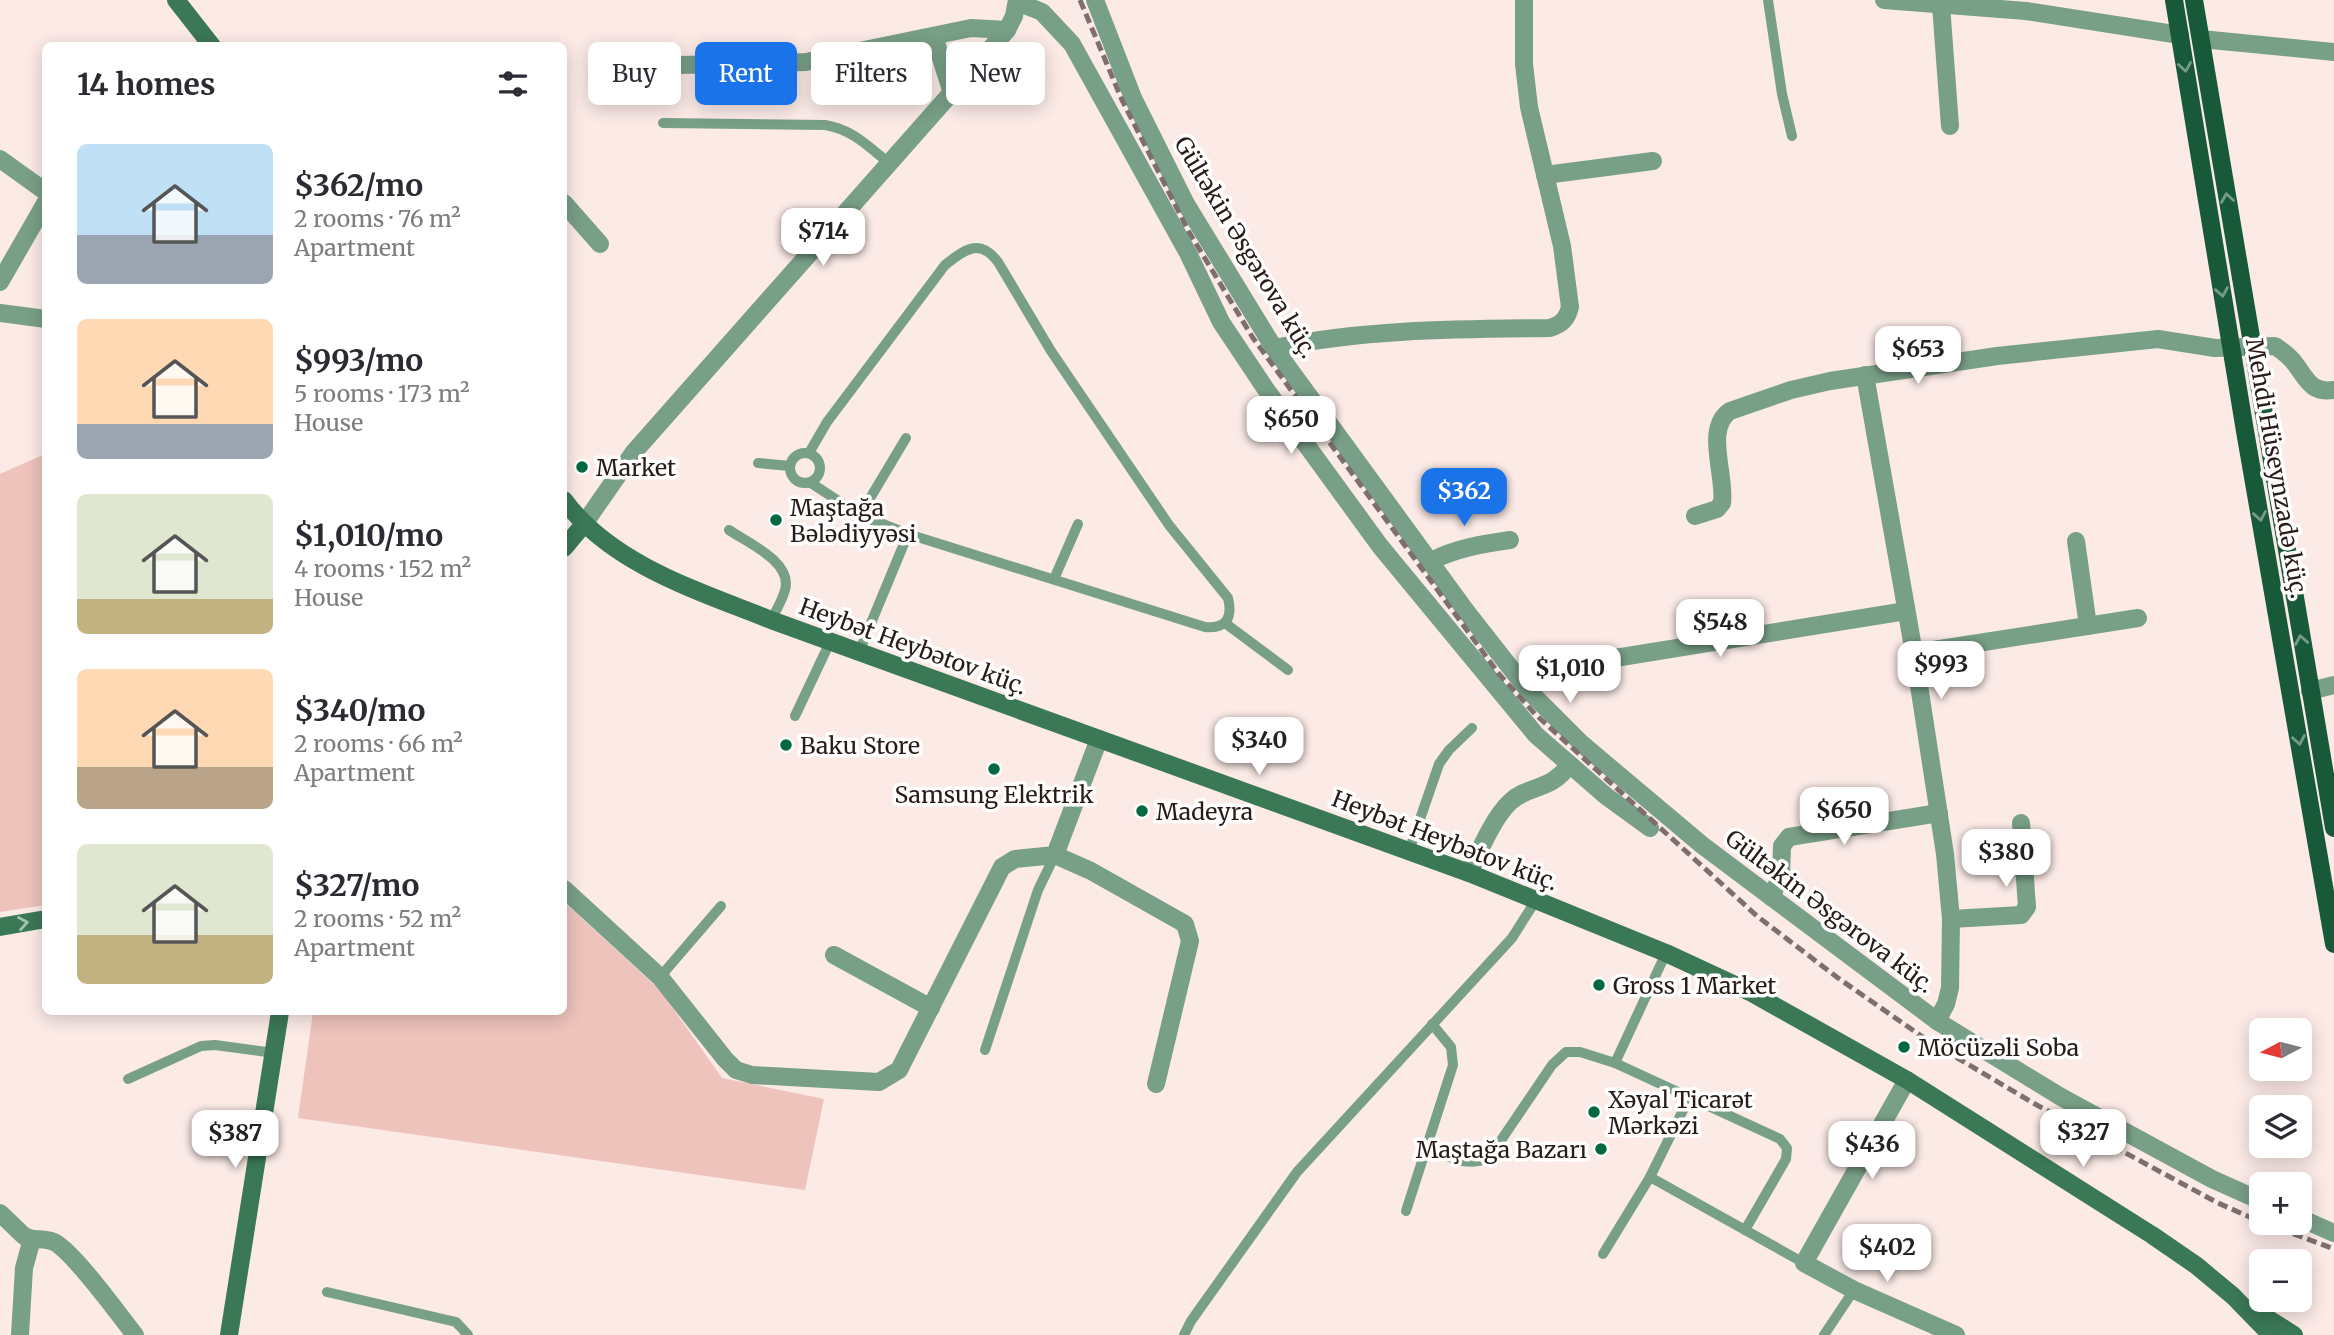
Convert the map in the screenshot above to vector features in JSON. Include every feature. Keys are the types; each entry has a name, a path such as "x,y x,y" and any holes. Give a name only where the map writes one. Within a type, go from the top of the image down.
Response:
{"main road":[{"name":"Mehdi Hüseynzadə küç.","path":"2174,0 2334,944"},
{"name":"Mehdi Hüseynzadə küç.","path":"2194,0 2334,828"},
{"path":"185,3 208,42"},
{"name":"Heybət Heybətov küç.","path":"567,504 584,524 625,553 676,582 771,621 1469,873 1666,953 1750,992 1906,1080 2152,1235 2197,1266 2233,1296"},
{"path":"567,544 584,524"},
{"path":"0,927 42,920"},
{"path":"229,1335 280,1015"},
{"path":"2233,1296 2271,1335"},
{"path":"2233,1296 2294,1335"}],"street":[{"name":"Gültəkin Əsgərova küç.","path":"1095,0 1133,98 1186,204 1273,348 1466,611 1527,689 1582,744 1702,845 1937,1021 2061,1097 2212,1179 2249,1196"},
{"path":"1273,348 1317,339 1445,330 1550,328 1560,324 1568,316 1570,307 1562,246 1529,107 1524,64 1524,0"},
{"path":"1884,0 2026,11 2180,35"},
{"path":"997,42 1014,16 1017,1 1042,12 1072,44 1188,253 1222,323 1265,388 1380,546 1536,735 1569,765 1650,828"},
{"path":"1949,3 1950,126"},
{"path":"681,65 806,62 971,28 1007,30"},
{"path":"934,36 946,74"},
{"path":"2201,39 2334,52"},
{"path":"584,524 634,452 946,100"},
{"path":"0,159 42,189"},
{"path":"1545,175 1653,161"},
{"path":"567,208 600,244"},
{"path":"0,282 42,209"},
{"path":"0,313 42,318"},
{"path":"1695,516 1717,509 1722,503 1717,437 1718,424 1723,416 1730,411 1791,390 1865,375 1972,359 2158,339 2232,349 2251,345 2275,346 2293,361 2315,390 2334,390"},
{"path":"1865,375 1940,813 1951,919 1950,988 1947,1003 1937,1021"},
{"path":"1431,561 1451,551 1510,540"},
{"path":"2076,541 2088,626"},
{"path":"1527,689 1584,663 1906,611"},
{"path":"1914,653 2138,618"},
{"path":"2310,691 2334,685"},
{"path":"1055,855 1099,739"},
{"path":"1469,873 1484,842 1509,803 1561,776 1569,765"},
{"path":"1771,897 1781,876 1782,846 1789,837 1940,813"},
{"path":"1951,919 2021,915 2027,907 2021,823"},
{"path":"567,892 660,977 736,1070 752,1075 879,1082 899,1070 1002,867 1015,859 1055,855 1091,871 1185,924 1190,941 1156,1084"},
{"path":"834,955 931,1008"},
{"path":"1906,1080 1804,1263 1854,1290 1956,1335"},
{"path":"4,1223 24,1236 56,1242 71,1255 135,1335"},
{"path":"2312,1223 2334,1233"},
{"path":"20,1335 24,1268 33,1239"}],"lane":[{"path":"1768,0 1782,94 1792,136"},
{"path":"663,123 839,127 852,133 890,164"},
{"path":"809,453 827,422 945,265 967,250 982,247 990,251 998,262 1051,351 1168,525 1228,597 1230,607 1225,623 1217,628 1205,626 908,534 860,515 811,482"},
{"path":"860,515 906,438"},
{"path":"809,453 819,461 821,467 820,474 805,484 793,478 790,466 797,455 809,453"},
{"path":"758,463 790,466"},
{"path":"1054,579 1078,524"},
{"path":"729,530 777,562 785,573 786,589 771,621"},
{"path":"859,652 908,534"},
{"path":"1225,623 1288,670"},
{"path":"794,716 830,642"},
{"path":"1409,851 1439,764 1472,728"},
{"path":"985,1050 1038,890 1055,855"},
{"path":"1184,1335 1191,1321 1297,1172 1512,938 1536,900"},
{"path":"660,977 721,906"},
{"path":"1615,1063 1666,953"},
{"path":"1406,1211 1453,1065 1451,1047 1432,1024"},
{"path":"128,1079 201,1046 215,1045 274,1053"},
{"path":"1428,1147 1457,1161 1476,1163 1489,1158 1552,1065 1566,1052 1580,1052 1615,1063 1780,1139 1787,1148 1786,1158 1745,1230"},
{"path":"1603,1254 1650,1177 1689,1098"},
{"path":"1650,1177 1804,1263"},
{"path":"1824,1335 1854,1290"},
{"path":"327,1292 456,1322 468,1335"}],"shaded area":[{"path":"42,455 42,905 0,912 0,474"},
{"path":"567,905 660,990 722,1078 824,1099 805,1190 298,1118 313,1015 567,1015"}],"railway":[{"path":"1080,0 1122,100 1189,232 1253,338 1499,674 1535,714 1757,916 1838,978 1927,1040 2035,1104 2218,1203 2249,1217"},
{"path":"2297,1235 2334,1249"}],"place":[{"name":"Market","path":"582,467"},
{"name":"Maştağa Bələdiyyəsi","path":"776,520"},
{"name":"Baku Store","path":"786,745"},
{"name":"Samsung Elektrik","path":"994,769"},
{"name":"Madeyra","path":"1142,811"},
{"name":"Gross 1 Market","path":"1599,985"},
{"name":"Möcüzəli Soba","path":"1904,1047"},
{"name":"Xəyal Ticarət Mərkəzi","path":"1594,1112"},
{"name":"Maştağa Bazarı","path":"1601,1149"}]}
